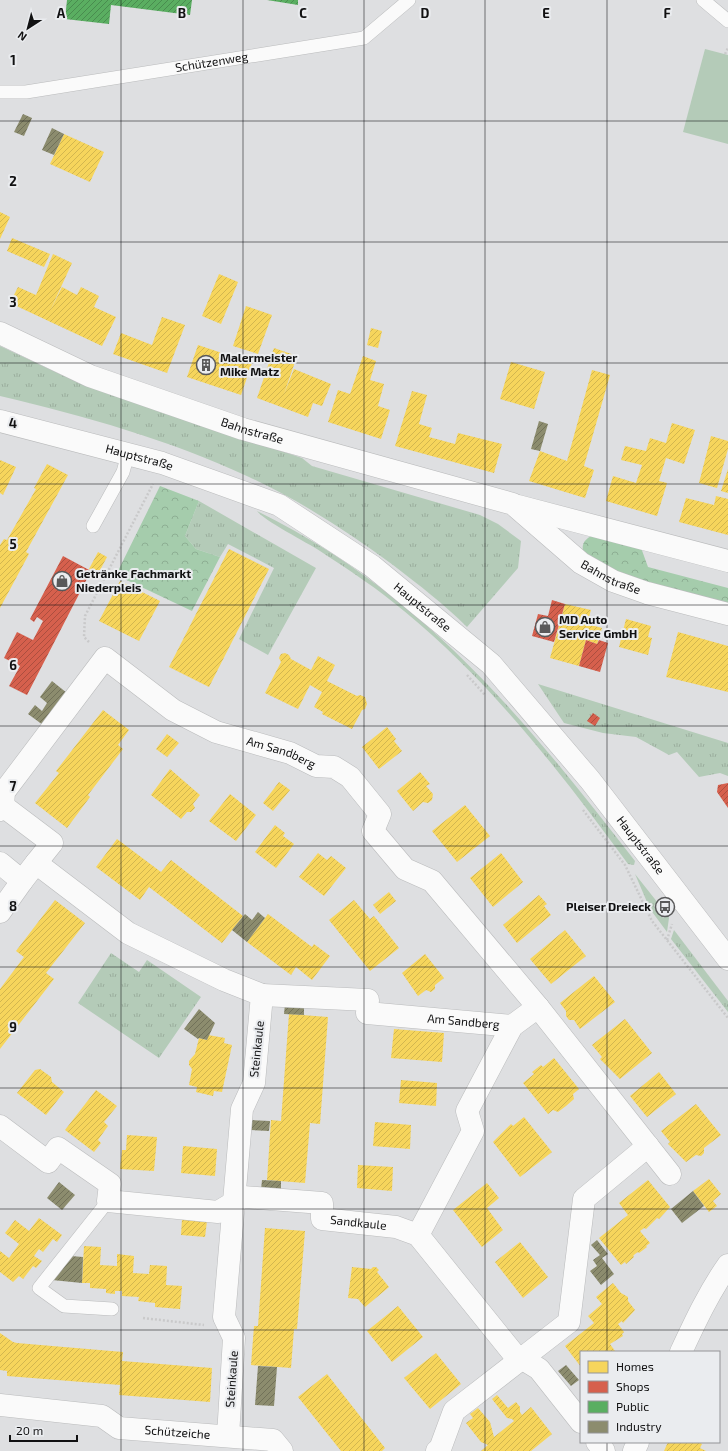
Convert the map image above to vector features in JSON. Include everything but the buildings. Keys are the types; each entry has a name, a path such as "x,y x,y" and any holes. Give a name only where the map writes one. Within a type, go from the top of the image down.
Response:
{"street":[{"name":"Bahnstraße","path":"0,333 90,376 243,429 513,504 728,561"},
{"name":"Hauptstraße","path":"0,421 162,463 279,505 372,566 491,664 590,780 683,918 728,959"},
{"name":"Bahnstraße","path":"513,504 581,563 613,581 647,593 728,614"},
{"path":"0,912 52,843 2,808 4,792 105,658"},
{"name":"Am Sandberg","path":"105,658 173,710 216,732 290,753 316,766 334,767 350,777 380,814 373,831 405,869 432,881 538,1007 670,1174"},
{"path":"0,863 22,881"},
{"path":"36,863 128,933 224,980 262,995"},
{"path":"683,918 728,970"},
{"name":"Am Sandberg","path":"262,995 368,1000 367,1013 512,1026"},
{"name":"Steinkaule","path":"228,1436 234,1338 224,1317 232,1204 242,1109 254,1083 262,995"},
{"name":"Am Sandberg","path":"418,1235 472,1131 467,1111 512,1026 538,1007"},
{"path":"0,1126 48,1162 58,1148 110,1184 108,1201"},
{"path":"437,1451 440,1449 454,1411 569,1322 584,1200 648,1146"},
{"name":"Sandkaule","path":"108,1201 218,1212 243,1197 322,1203 322,1219 396,1227 418,1235"},
{"path":"418,1235 513,1353 524,1358 539,1369 580,1421"},
{"path":"681,1351 705,1302 728,1266"},
{"name":"Schützeiche","path":"0,1405 102,1416 119,1428 273,1440 282,1451"},
{"path":"598,1443 604,1451"}],"lane":[{"name":"Schützenweg","path":"0,92 26,92 364,38 409,0"},
{"path":"703,0 728,21"},
{"path":"93,526 123,472 128,454"},
{"path":"108,1201 39,1288 64,1306 112,1309"}],"path":[{"path":"725,54 728,48"},
{"path":"105,658 84,637 85,616 150,490 162,463"},
{"path":"462,670 488,697"},
{"path":"582,809 625,865 652,921 728,1018"},
{"path":"667,941 683,918"},
{"path":"143,1318 229,1327"}],"green space":[{"path":"705,49 728,55 728,144 683,132"},
{"path":"0,346 79,383 302,458 312,466 480,515 498,524 521,541 518,568 467,627 449,610 393,565 324,518 268,486 219,464 158,440 64,412 0,396"},
{"path":"160,486 199,501 185,536 196,549 220,557 192,611 116,575"},
{"path":"199,501 316,568 268,655 239,639 274,568 228,544 220,557 196,549 185,536"},
{"path":"257,511 316,543 370,580 420,620 467,663 511,709 553,758 635,861 634,865 628,864 577,796 524,730 467,668 404,611 374,587 320,551 268,520"},
{"path":"591,536 640,545 648,567 728,588 728,606 639,582 584,555 583,544"},
{"path":"538,684 728,743 728,776 720,773 699,777 677,752 669,755 636,737 603,733 564,723"},
{"path":"635,874 658,903 654,906 663,918 668,915 667,932 650,909"},
{"path":"674,930 728,1001 728,1012 671,939"},
{"path":"111,953 139,972 147,960 201,997 159,1058 78,1003"}],"place":[{"name":"Malermeister Mike Matz","path":"206,365"},
{"name":"Getränke Fachmarkt Niederpleis","path":"62,581"},
{"name":"MD Auto Service GmbH","path":"545,627"},
{"name":"Pleiser Dreieck","path":"665,907"}]}
